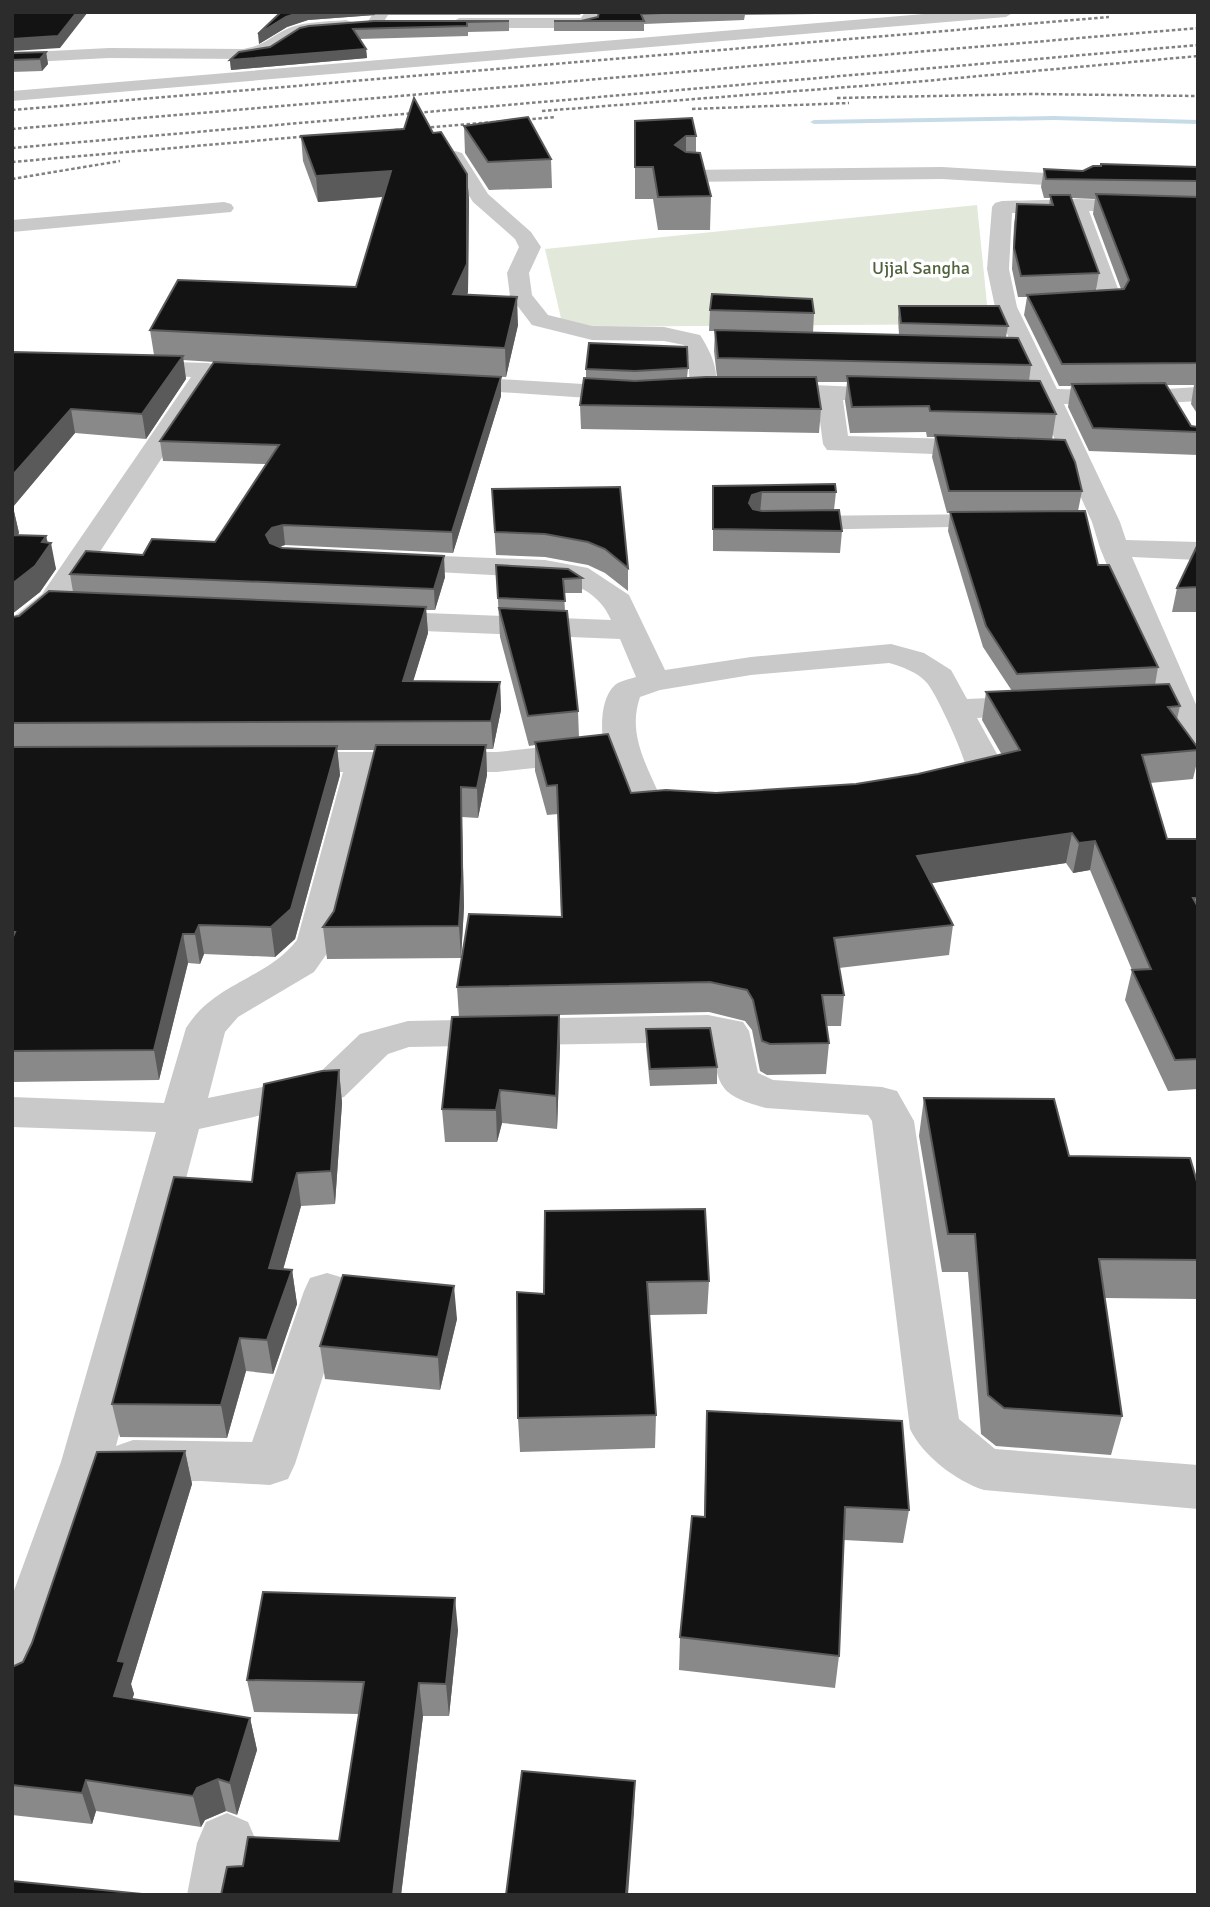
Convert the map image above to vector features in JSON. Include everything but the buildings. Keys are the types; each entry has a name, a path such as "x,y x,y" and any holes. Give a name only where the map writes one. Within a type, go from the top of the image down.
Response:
{"street":[{"path":"444,23 581,23 591,21 593,12"},
{"path":"12,96 687,31 1006,12"},
{"path":"12,58 109,53 243,54 264,51 294,32 308,28 382,20"},
{"path":"455,157 480,198 524,236 530,247 518,273 521,296 540,320 592,333 664,334 692,340 720,341"},
{"path":"687,176 942,173 1054,182 1094,181"},
{"path":"980,176 1002,207 998,270 1006,307 1073,450 1198,748"},
{"path":"1002,207 1077,205 1198,208"},
{"path":"1059,304 1112,302 1077,205"},
{"path":"12,226 224,208"},
{"path":"1006,307 1032,305"},
{"path":"692,340 701,354 703,388"},
{"path":"998,349 1026,349"},
{"path":"104,367 236,372"},
{"path":"12,634 53,600 208,370"},
{"path":"428,382 635,394 703,388 925,394"},
{"path":"830,392 836,444 1017,449"},
{"path":"980,396 1049,398 1198,394"},
{"path":"1170,396 1184,418"},
{"path":"1045,450 1073,450"},
{"path":"1110,535 1198,551"},
{"path":"364,561 545,569 578,574 598,584 618,601 654,681"},
{"path":"46,606 88,608"},
{"path":"338,618 631,630"},
{"path":"722,809 700,812 678,810 643,798 618,733 617,711 627,691 654,681 751,666 891,653 913,660 940,677 980,754 984,773 918,789"},
{"path":"956,709 1067,704"},
{"path":"255,762 497,762 622,749"},
{"path":"12,1675 86,1462 206,1028 224,1008 300,963 316,942 363,761"},
{"path":"12,1112 183,1118 329,1087 374,1044 408,1034 709,1028 729,1031 739,1081 766,1094 882,1101 893,1121 935,1429 984,1469 1198,1487"},
{"path":"86,1462 201,1460 270,1464 327,1291"}],"lane":[{"path":"774,523 1012,521"},
{"path":"1080,521 1110,535"}],"green space":[{"name":"Ujjal Sangha","path":"977,205 989,324 563,327 545,249"}],"waterway":[{"path":"814,122 1054,118 1198,122"}],"railway":[{"path":"12,110 1109,17"},
{"path":"12,129 1198,28"},
{"path":"12,148 1198,45"},
{"path":"542,111 925,81 1198,56"},
{"path":"837,98 1032,94 1198,96"},
{"path":"692,109 849,103"},
{"path":"347,134 556,117"},
{"path":"12,162 322,135"},
{"path":"12,179 120,161"}]}
